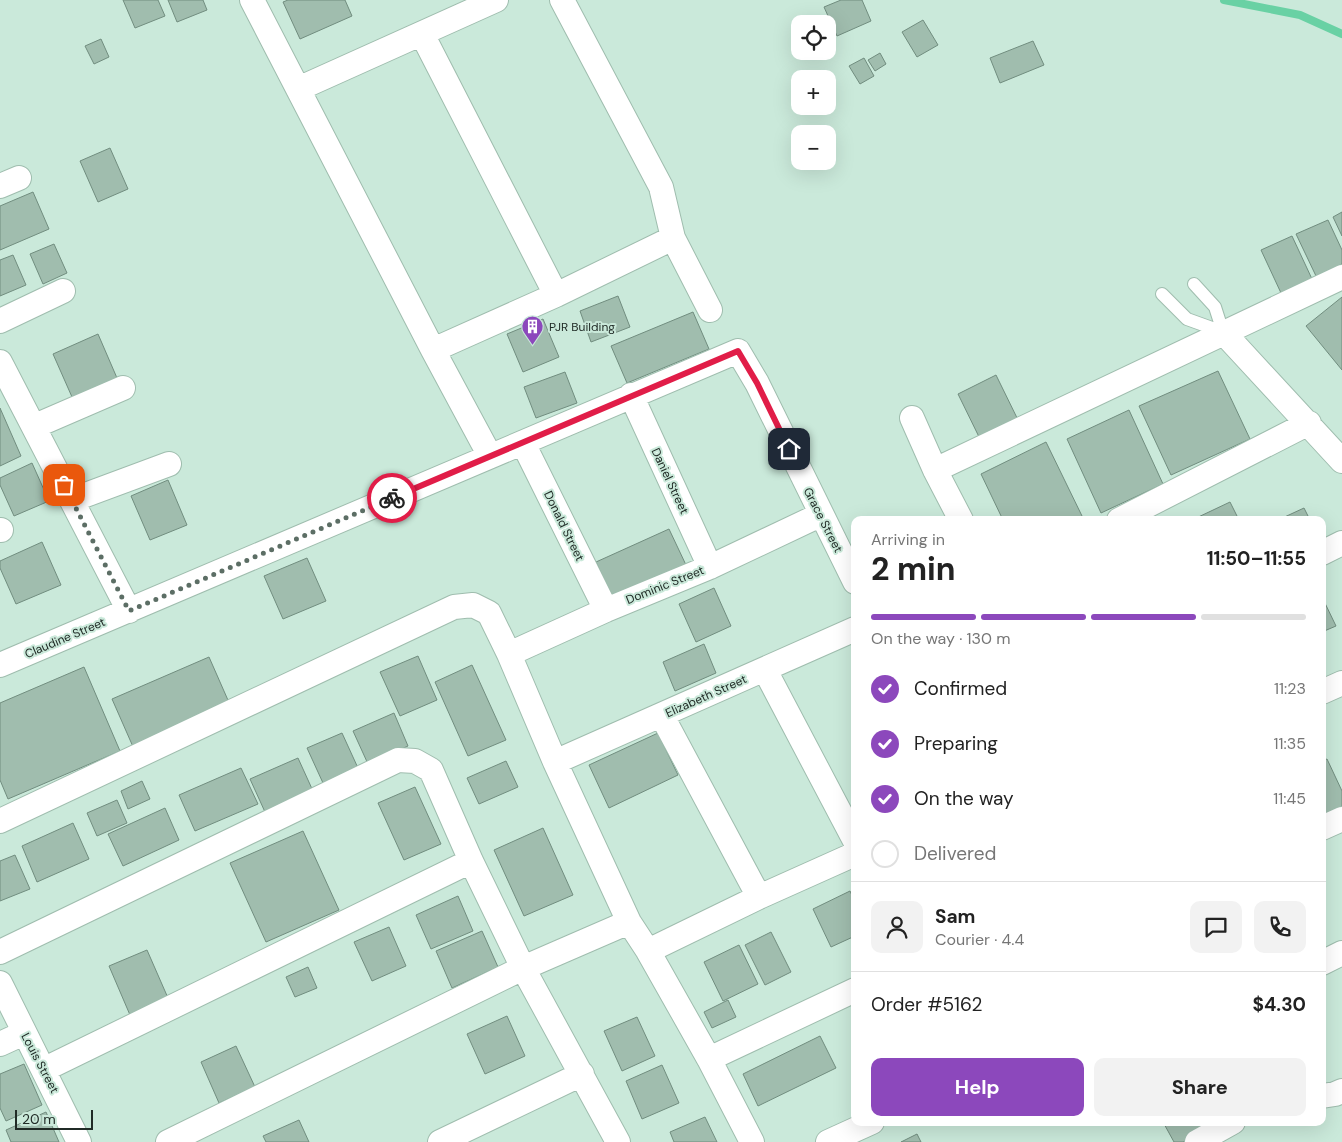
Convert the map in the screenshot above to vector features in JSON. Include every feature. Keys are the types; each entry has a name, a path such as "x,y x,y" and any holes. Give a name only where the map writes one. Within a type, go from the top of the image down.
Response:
{"street":[{"path":"252,0 490,456"},
{"path":"298,89 496,0"},
{"path":"562,0 661,187 673,238 710,310"},
{"path":"422,34 556,295"},
{"path":"433,350 556,295 673,238"},
{"path":"936,470 1342,277"},
{"path":"0,322 63,291"},
{"path":"1223,332 1342,461"},
{"name":"Claudine Street","path":"0,665 738,351"},
{"name":"Grace Street","path":"738,351 757,383 820,515 851,574"},
{"path":"0,362 35,426 129,611"},
{"path":"35,426 124,388"},
{"name":"Daniel Street","path":"631,395 710,567"},
{"path":"912,418 959,516"},
{"path":"1127,516 1309,424"},
{"name":"Donald Street","path":"523,443 606,610"},
{"path":"72,500 169,464"},
{"name":"Dominic Street","path":"509,654 606,610 710,567 820,515"},
{"path":"1326,551 1342,543"},
{"path":"0,821 454,607 473,605 489,613 629,922 648,951 709,1059 752,1142"},
{"name":"Elizabeth Street","path":"555,762 851,631"},
{"path":"765,670 851,833"},
{"path":"1326,690 1342,683"},
{"path":"662,716 759,897"},
{"path":"0,952 398,760 415,761 431,770 471,861 523,968 618,1142"},
{"path":"1326,826 1342,819"},
{"path":"648,951 759,897 851,856"},
{"path":"45,1069 471,861"},
{"path":"168,1142 523,968 629,922"},
{"path":"1326,961 1342,953"},
{"name":"Louis Street","path":"0,983 24,1034 45,1069 80,1142"},
{"path":"709,1059 851,992"},
{"path":"0,1044 24,1034"},
{"path":"440,1142 582,1074"},
{"path":"828,1142 863,1126"}],"lane":[{"path":"1194,284 1215,307 1223,332"},
{"path":"1162,294 1187,319 1223,332"}],"building":[{"path":"123,0 158,0 165,16 135,28"},
{"path":"168,0 203,0 207,10 177,22"},
{"path":"288,0 345,0 352,16 300,39 283,2"},
{"path":"841,0 862,0 871,21 837,36 836,15 828,15 824,7"},
{"path":"923,20 938,45 917,57 902,32"},
{"path":"101,39 109,57 94,64 85,46"},
{"path":"1033,41 1044,65 1000,83 990,58"},
{"path":"880,53 886,64 875,71 868,60"},
{"path":"864,58 874,76 860,84 849,66"},
{"path":"110,148 128,189 98,202 80,161"},
{"path":"33,192 49,229 0,250 0,206"},
{"path":"1342,212 1342,236 1333,217"},
{"path":"1328,220 1342,250 1342,264 1316,276 1296,234"},
{"path":"1292,236 1312,279 1281,293 1261,250"},
{"path":"54,244 67,273 43,284 30,254"},
{"path":"13,255 26,285 0,296 0,260"},
{"path":"618,296 630,327 591,342 580,311"},
{"path":"1342,297 1342,370 1306,326"},
{"path":"693,312 709,349 627,383 611,346"},
{"name":"PJR Building","path":"543,319 559,357 523,372 507,334"},
{"path":"98,334 117,378 72,397 53,354"},
{"path":"1218,371 1250,439 1171,475 1139,406"},
{"path":"565,372 577,403 536,418 524,387"},
{"path":"996,375 1021,426 983,445 958,394"},
{"path":"0,408 21,456 0,466"},
{"path":"1129,410 1163,484 1101,513 1067,439"},
{"path":"1046,442 1082,516 1001,516 981,474"},
{"path":"32,463 49,501 14,516 0,485 0,478"},
{"path":"168,480 187,525 150,540 131,496"},
{"path":"1230,502 1237,516 1200,516"},
{"path":"1304,508 1308,516 1287,516"},
{"path":"669,529 686,565 613,599 596,562"},
{"path":"42,542 61,585 16,604 0,568 0,561"},
{"path":"307,558 326,601 283,619 264,576"},
{"path":"714,588 731,626 696,642 679,604"},
{"path":"1326,605 1336,626 1326,630"},
{"path":"704,644 716,673 675,691 663,662"},
{"path":"418,656 437,700 400,716 380,672"},
{"path":"209,657 231,707 134,749 112,699"},
{"path":"472,665 506,740 468,756 435,682"},
{"path":"84,667 120,751 8,799 0,780 0,703"},
{"path":"394,713 408,746 368,764 353,731"},
{"path":"342,733 358,768 323,783 307,748"},
{"path":"658,733 678,775 609,808 589,765"},
{"path":"298,758 313,791 265,812 250,779"},
{"path":"1326,759 1342,791 1342,812 1326,819"},
{"path":"506,761 518,787 479,804 467,778"},
{"path":"241,768 258,804 195,831 179,795"},
{"path":"142,781 150,799 128,809 121,791"},
{"path":"415,787 441,844 404,860 378,803"},
{"path":"117,800 127,823 97,836 87,813"},
{"path":"165,808 179,840 123,866 108,834"},
{"path":"73,823 89,859 37,882 22,846"},
{"path":"543,828 573,895 524,916 494,850"},
{"path":"303,831 339,910 266,942 230,863"},
{"path":"15,855 30,889 0,901 0,861"},
{"path":"850,891 851,938 831,947 813,909"},
{"path":"458,896 473,931 431,949 416,915"},
{"path":"389,927 406,966 372,981 354,942"},
{"path":"482,931 498,967 452,988 436,951"},
{"path":"771,932 791,972 765,985 745,945"},
{"path":"739,945 758,984 723,1001 704,962"},
{"path":"147,950 168,998 130,1015 109,966"},
{"path":"308,967 317,988 295,997 286,977"},
{"path":"728,1000 736,1017 712,1028 704,1012"},
{"path":"507,1016 525,1056 485,1074 467,1034"},
{"path":"637,1017 655,1056 622,1071 604,1031"},
{"path":"820,1036 836,1068 758,1106 743,1074"},
{"path":"236,1046 255,1087 219,1103 201,1062"},
{"path":"24,1064 42,1105 6,1121 0,1108 0,1074"},
{"path":"662,1065 679,1103 642,1119 626,1081"},
{"path":"46,1112 59,1142 11,1142 6,1130"},
{"path":"705,1117 717,1142 674,1142 670,1132"},
{"path":"299,1120 309,1142 266,1142 263,1136"},
{"path":"1165,1126 1213,1126 1183,1142 1174,1142"},
{"path":"917,1134 921,1142 901,1142"}],"waterway":[{"path":"1224,0 1300,15 1342,34"}],"way so far":[{"path":"64,485 129,611 392,498"}],"place":[{"name":"PJR Building","path":"533,346"}],"route":[{"path":"392,498 738,351 757,383 789,449"}]}
